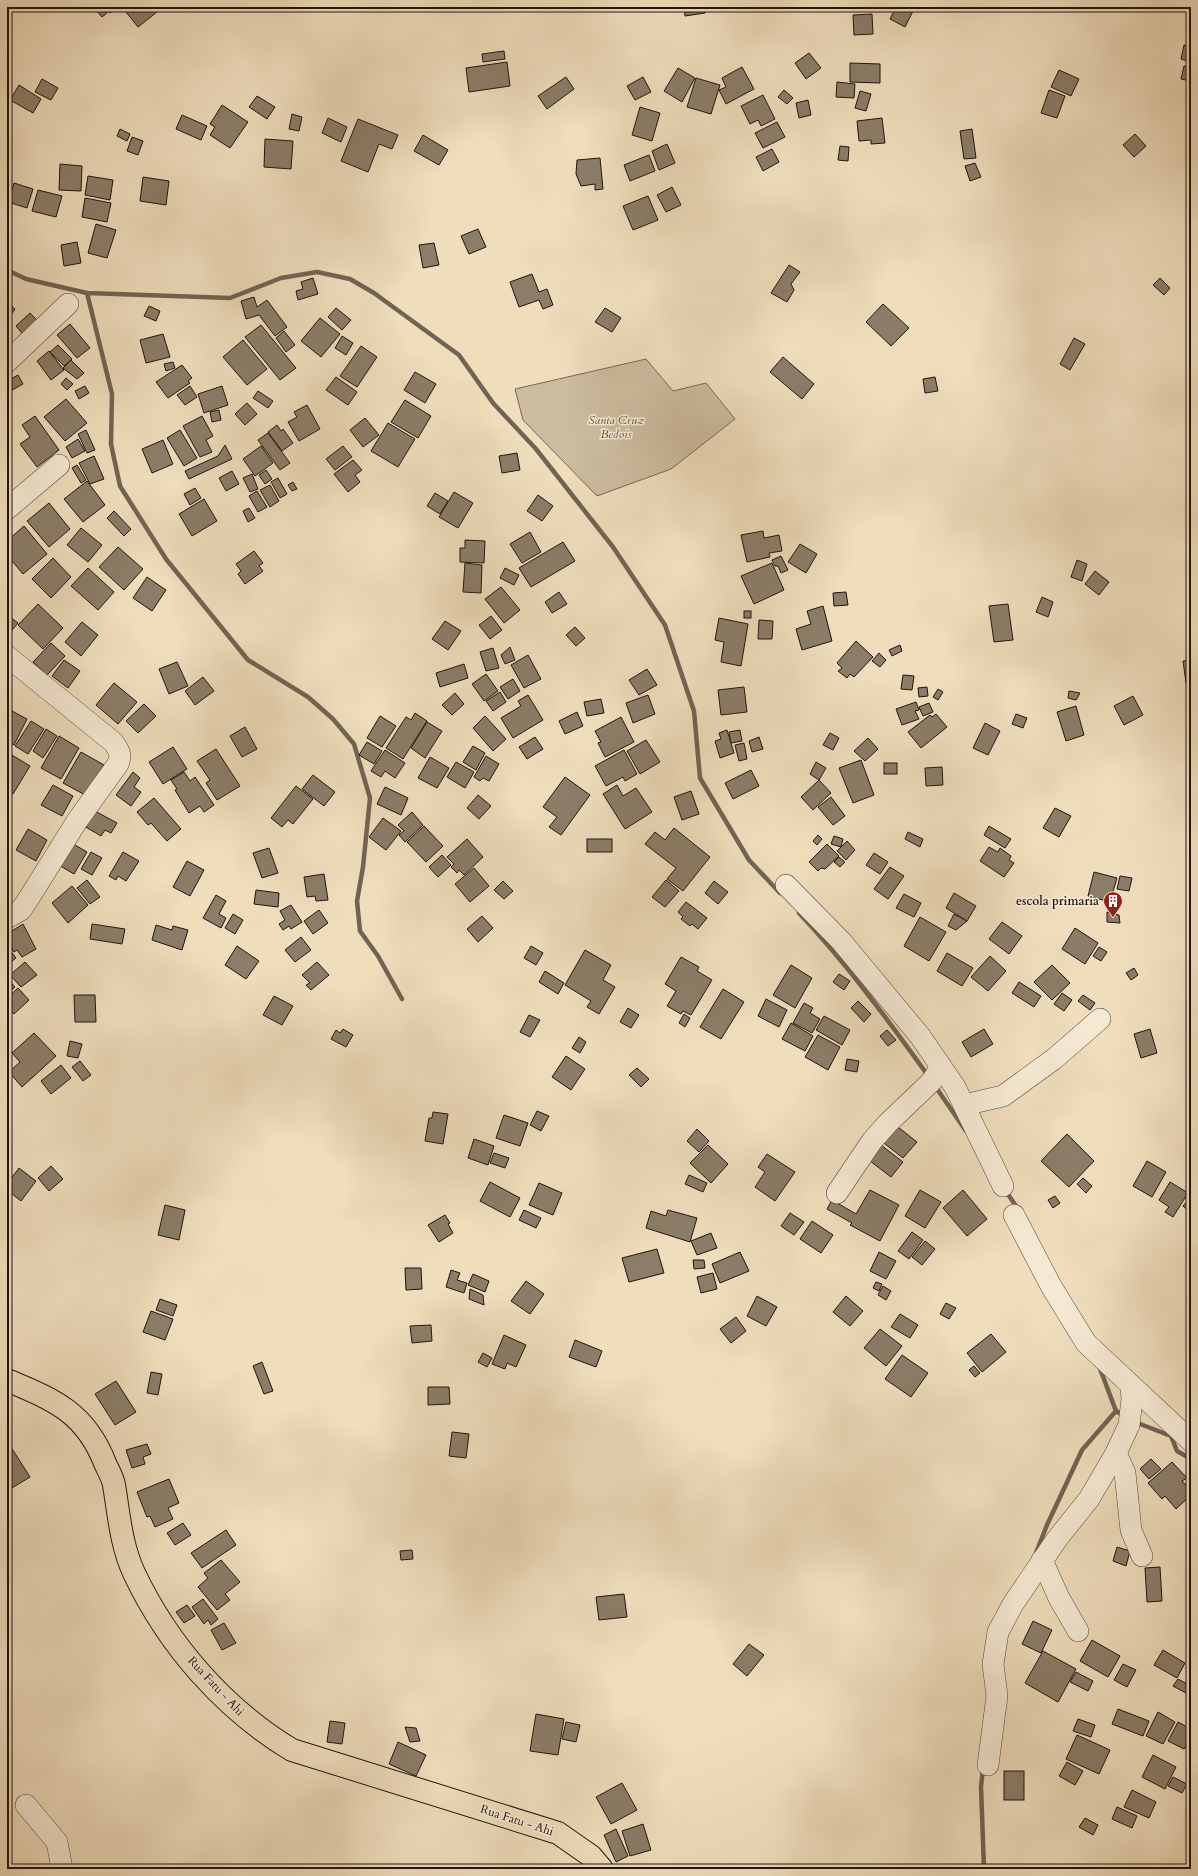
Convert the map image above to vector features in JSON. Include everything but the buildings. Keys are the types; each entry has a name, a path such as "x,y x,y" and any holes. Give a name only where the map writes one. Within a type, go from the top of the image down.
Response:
{"main road":[{"name":"Rua Fatu - Ahi","path":"7,1380 51,1400 72,1414 97,1444 114,1483 125,1550 134,1573 152,1607 179,1645 231,1706 271,1737 292,1750 558,1833 591,1856 602,1869"}],"street":[{"path":"7,362 68,304"},
{"path":"7,509 59,465"},
{"path":"7,656 108,738 119,749 121,757 118,764 77,821 21,910 7,918"},
{"path":"786,885 841,942 903,1015 955,1086 1003,1186"},
{"path":"964,1105 1003,1096 1054,1059 1100,1019"},
{"path":"837,1193 872,1141 887,1124 932,1081 941,1067"},
{"path":"1014,1215 1076,1329 1086,1343 1131,1386 1160,1409 1191,1440"},
{"path":"988,1765 997,1696 993,1664 998,1632 1013,1604 1042,1560 1057,1538 1089,1499 1116,1453 1129,1425 1132,1405 1131,1386"},
{"path":"1116,1453 1125,1473 1131,1530 1142,1556"},
{"path":"1042,1560 1059,1598 1078,1631"},
{"path":"26,1805 57,1842 62,1869"}],"green space":[{"name":"Santa Cruz Bedois","path":"646,359 673,391 706,383 735,419 671,469 597,496 523,420 515,389"}],"waterway":[{"path":"7,270 26,279 87,293 230,298 281,278 317,272 350,279 374,293 459,355 493,403 536,449 613,547 665,625 694,711 700,778 749,860 780,893"},
{"path":"87,293 112,394 111,444 120,486 166,559 248,660 308,697 333,719 354,744 370,798 363,867 357,901 360,931 378,956 402,999"},
{"path":"799,913 850,972 929,1077"},
{"path":"935,1086 966,1131"},
{"path":"1005,1190 1018,1209"},
{"path":"1099,1366 1116,1411 1124,1416"},
{"path":"1036,1553 1047,1525 1082,1450 1116,1411"},
{"path":"1135,1422 1171,1436 1177,1451 1191,1459"},
{"path":"983,1768 981,1787 984,1869"}],"place":[{"name":"escola primaria","path":"1113,918"}]}
